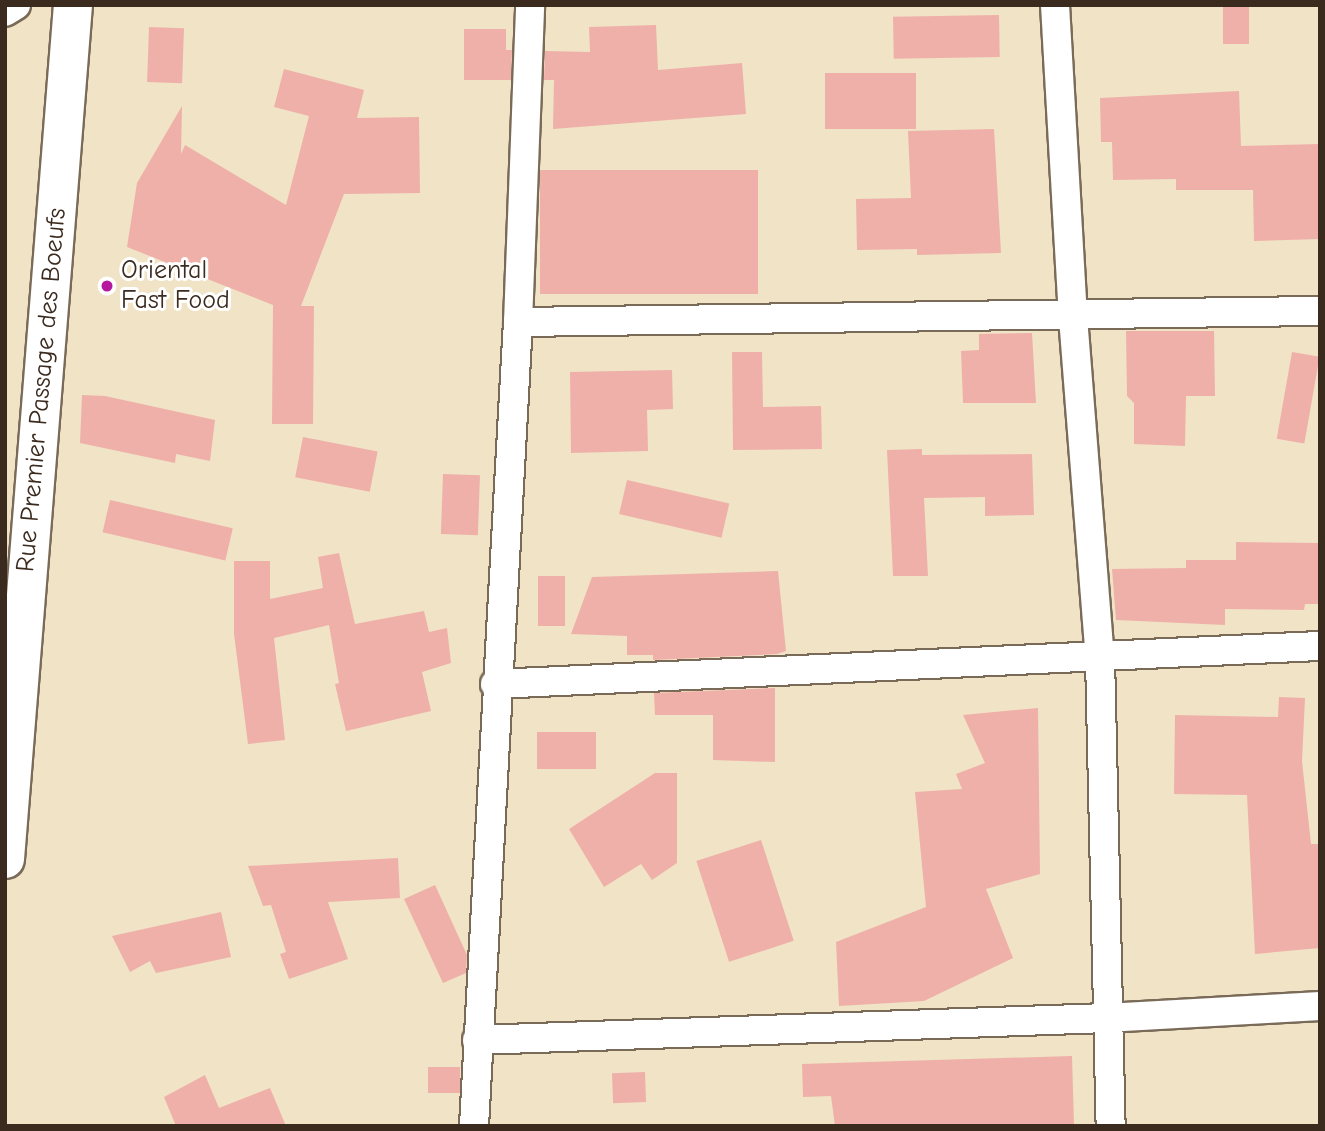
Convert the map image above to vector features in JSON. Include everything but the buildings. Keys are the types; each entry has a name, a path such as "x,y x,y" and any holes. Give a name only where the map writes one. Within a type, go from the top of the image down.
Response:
{"main road":[{"name":"Rue Premier Passage des Boeufs","path":"5,859 73,5"}],"street":[{"path":"5,12 16,5"},
{"path":"474,1126 495,684 518,322 530,5"},
{"path":"1055,5 1073,317 1100,657 1106,1018 1111,1126"},
{"path":"518,322 1073,317 1320,311"},
{"path":"495,684 1320,646"},
{"path":"477,1040 1106,1018 1320,1006"}],"place":[{"name":"Oriental Fast Food","path":"107,286"}]}
